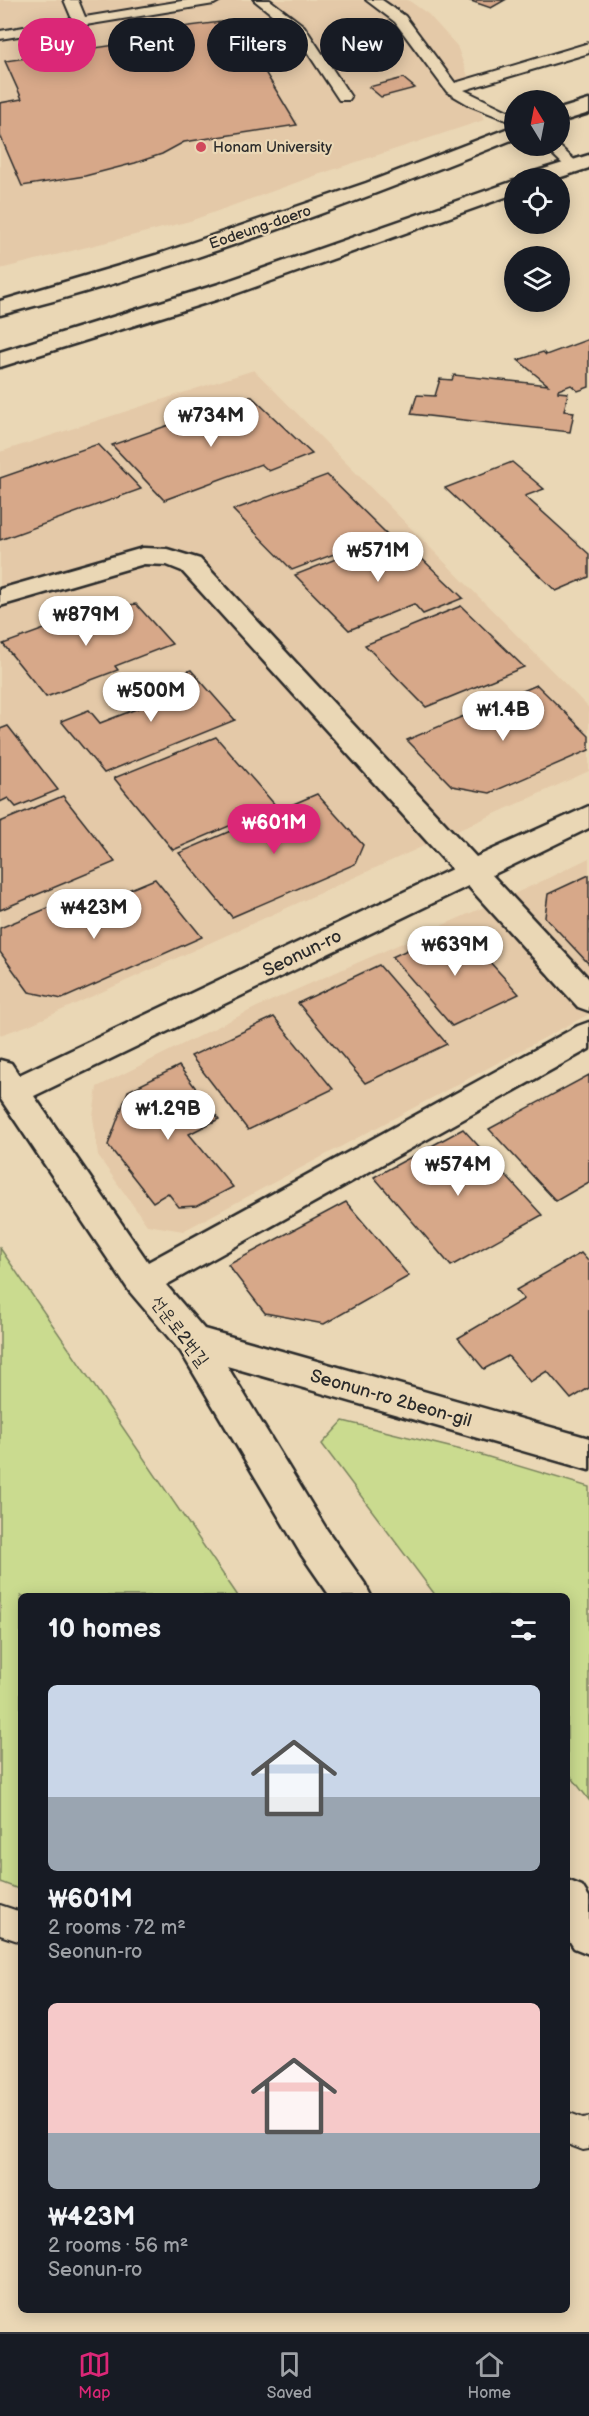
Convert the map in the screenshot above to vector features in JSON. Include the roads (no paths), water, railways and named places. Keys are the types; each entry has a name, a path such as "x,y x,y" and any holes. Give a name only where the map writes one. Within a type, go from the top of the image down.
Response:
{"street":[{"path":"570,113 589,106"},
{"name":"Eodeung-daero","path":"0,308 164,260 253,230 374,188 504,136"},
{"path":"0,360 227,289 504,191"},
{"path":"0,598 143,556 161,555 177,558 191,565 589,999"},
{"name":"Seonun-ro","path":"8,1081 589,816"},
{"path":"142,1282 589,1034"},
{"name":"선운로2번길","path":"8,1081 142,1282 193,1341 314,1542 350,1593"},
{"name":"Seonun-ro 2beon-gil","path":"193,1341 587,1452"},
{"path":"570,1905 589,1933"}],"lane":[{"path":"71,0 78,18"},
{"path":"96,19 213,0"},
{"path":"261,0 299,29 344,97"},
{"path":"373,0 400,19 452,89 476,103 504,115"},
{"path":"0,35 18,32"},
{"path":"452,89 589,46"},
{"path":"568,156 581,164"},
{"path":"0,1920 18,1926"},
{"path":"570,2129 583,2134 589,2133"}],"place":[{"name":"Honam University","path":"201,147"}]}
